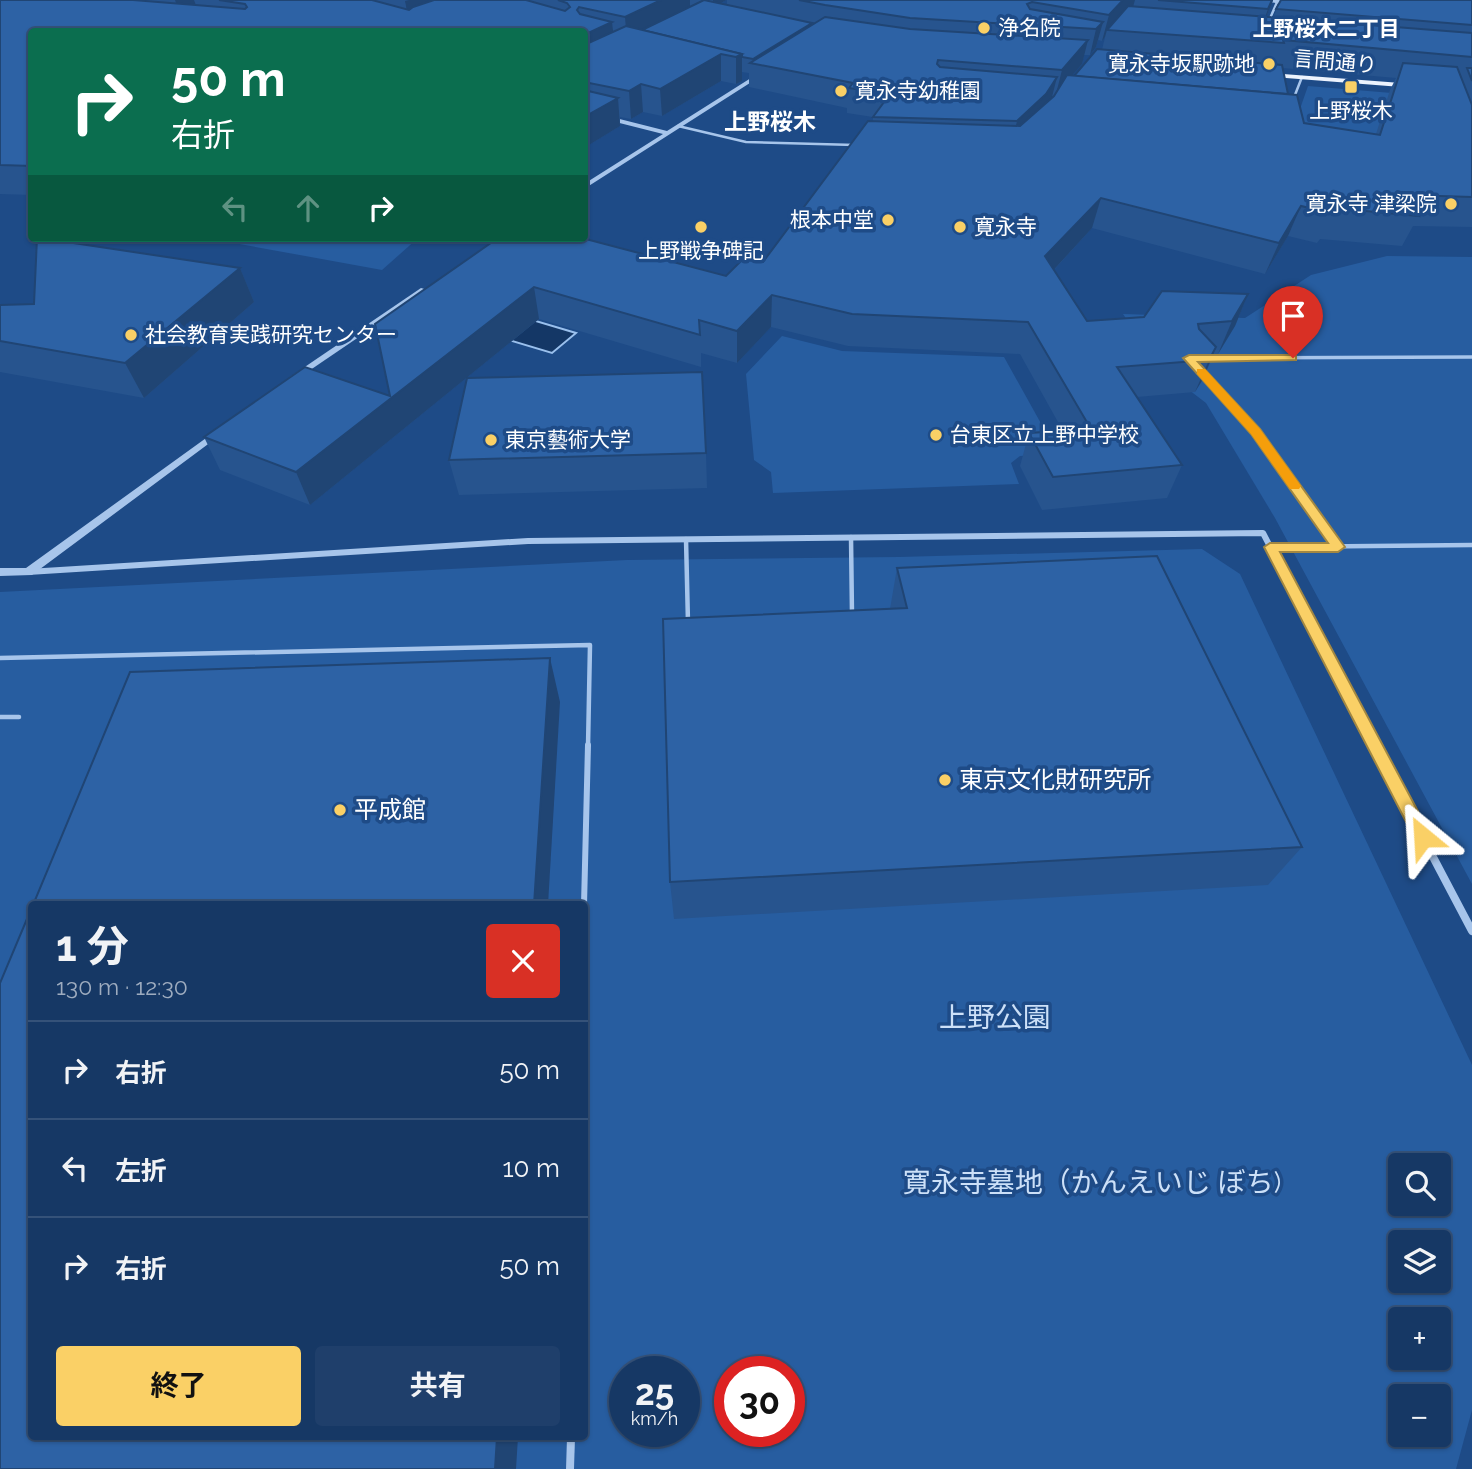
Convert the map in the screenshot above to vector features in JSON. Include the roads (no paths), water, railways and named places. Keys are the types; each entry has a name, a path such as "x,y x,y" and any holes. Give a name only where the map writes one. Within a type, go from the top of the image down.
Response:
{"main road":[{"name":"言問通り","path":"1251,73 1419,87"}],"street":[{"path":"1268,0 1289,3"},
{"path":"588,184 773,66"},
{"path":"746,77 754,79"},
{"path":"588,113 667,133"},
{"path":"282,386 435,283"},
{"path":"28,572 227,426"},
{"path":"0,572 528,541 1264,533 1472,932"}],"lane":[{"path":"1266,27 1277,1"},
{"path":"1289,108 1302,77"},
{"path":"678,126 746,142 866,146"},
{"path":"1202,358 1472,358"},
{"path":"1197,368 1256,431 1338,547"},
{"path":"852,537 853,619"},
{"path":"686,538 688,626"},
{"path":"1270,547 1472,545"},
{"path":"0,658 590,645 584,901"},
{"path":"0,718 19,717"},
{"path":"570,1469 571,1440"}],"place":[{"name":"浄名院","path":"984,28"},
{"name":"寛永寺坂駅跡地","path":"1269,64"},
{"name":"上野桜木","path":"1351,87"},
{"name":"寛永寺幼稚園","path":"841,91"},
{"name":"寛永寺 津梁院","path":"1451,204"},
{"name":"根本中堂","path":"888,220"},
{"name":"上野戦争碑記","path":"701,227"},
{"name":"寛永寺","path":"960,227"},
{"name":"社会教育実践研究センター","path":"131,335"},
{"name":"台東区立上野中学校","path":"936,435"},
{"name":"東京藝術大学","path":"491,440"},
{"name":"東京文化財研究所","path":"945,780"},
{"name":"平成館","path":"340,810"}],"district":[{"name":"上野桜木二丁目","path":"1326,29"},
{"name":"上野桜木","path":"770,122"}],"park label":[{"name":"上野公園","path":"995,1017"},
{"name":"寛永寺墓地（かんえいじ ぼち)","path":"1092,1182"}]}
